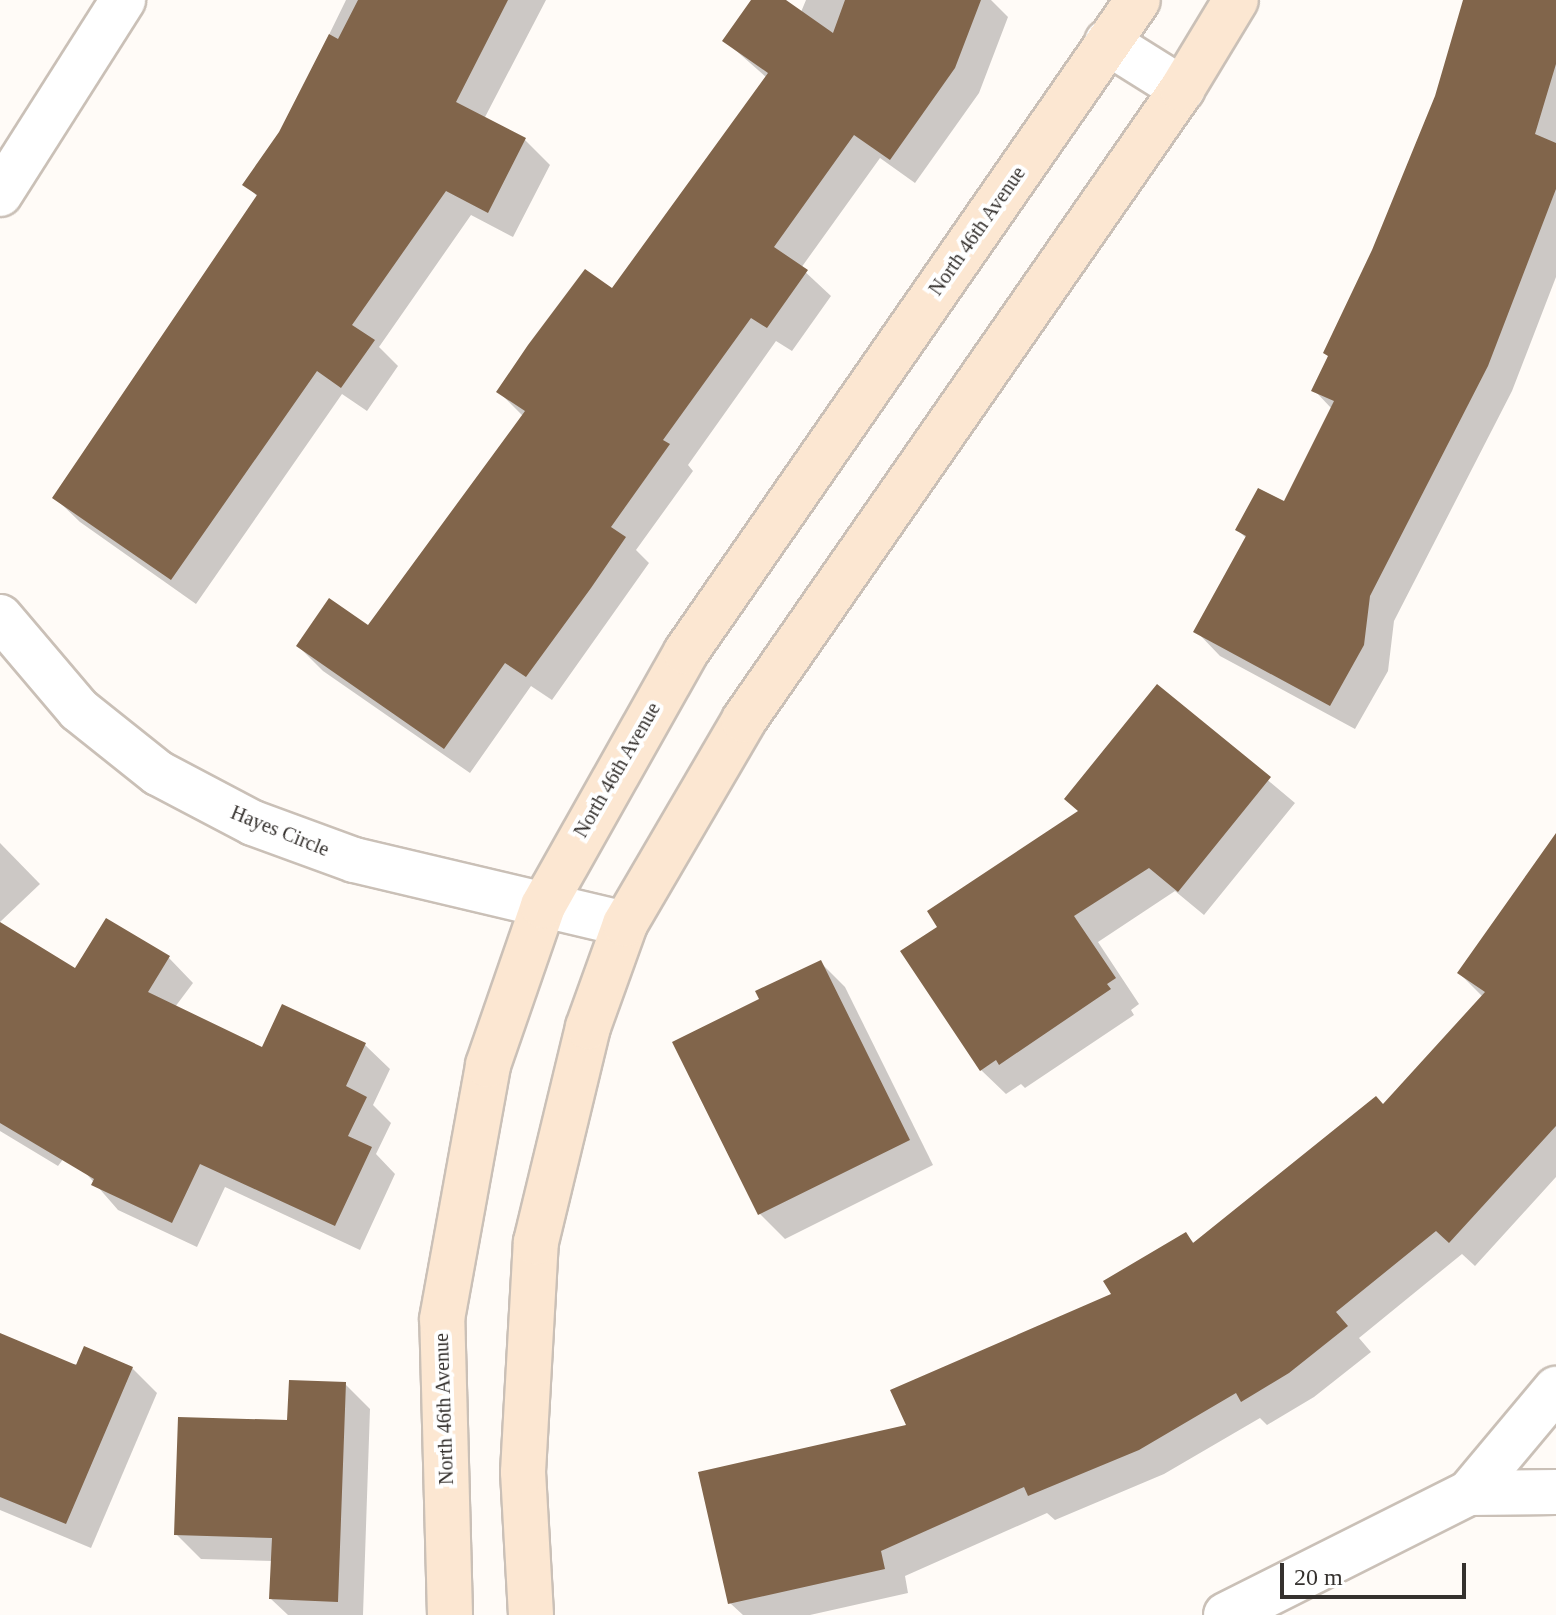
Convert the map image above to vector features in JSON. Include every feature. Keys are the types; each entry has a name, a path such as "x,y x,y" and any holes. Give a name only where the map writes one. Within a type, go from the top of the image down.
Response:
{"street":[{"path":"0,194 123,0"},
{"name":"North 46th Avenue","path":"450,1615 442,1319 488,1065 543,906 686,652 1138,0"},
{"path":"531,1615 523,1472 536,1242 588,1027 625,924 744,720 1182,89 1236,0"},
{"path":"1107,42 1182,89"},
{"name":"Hayes Circle","path":"0,617 79,710 158,773 253,823 354,860 625,924"},
{"path":"1226,1615 1469,1493 1556,1389"},
{"path":"1469,1493 1556,1492"}],"building":[{"path":"358,0 508,0 456,102 526,138 488,213 446,191 352,325 375,340 341,388 317,371 171,580 52,498 257,195 242,185 279,132 329,34 338,39"},
{"path":"751,0 786,0 833,33 845,0 981,0 955,68 890,160 854,135 774,247 808,270 767,328 751,318 663,440 670,444 611,527 626,537 591,588 526,677 505,663 444,749 296,646 329,598 368,625 525,411 496,392 528,345 585,269 612,288 768,73 722,41"},
{"path":"1463,0 1556,0 1556,64 1535,134 1556,143 1556,189 1488,366 1370,596 1364,645 1330,706 1193,632 1246,536 1235,530 1258,488 1284,501 1334,401 1311,391 1328,356 1323,353 1372,250 1435,96"},
{"path":"1157,684 1271,777 1178,892 1149,868 1074,916 1116,978 1107,984 1111,989 999,1065 996,1060 980,1071 900,951 937,927 927,911 1078,811 1064,799"},
{"path":"1556,833 1556,1126 1449,1243 1436,1231 1336,1312 1348,1326 1289,1373 1241,1402 1236,1393 1139,1450 1028,1496 1024,1487 881,1551 885,1569 728,1604 698,1472 906,1425 890,1390 1111,1294 1103,1281 1186,1232 1193,1243 1376,1096 1383,1104 1485,992 1457,973"},
{"path":"106,918 170,956 148,992 262,1047 282,1004 366,1043 346,1086 367,1097 348,1136 372,1147 335,1226 200,1164 172,1223 91,1185 94,1179 0,1123 0,922 75,968"},
{"path":"821,960 910,1140 758,1215 672,1042 759,999 755,991"},
{"path":"0,1333 76,1365 84,1346 133,1367 66,1524 0,1497"},
{"path":"289,1380 346,1382 338,1602 269,1599 272,1538 174,1535 178,1417 287,1420"}]}
